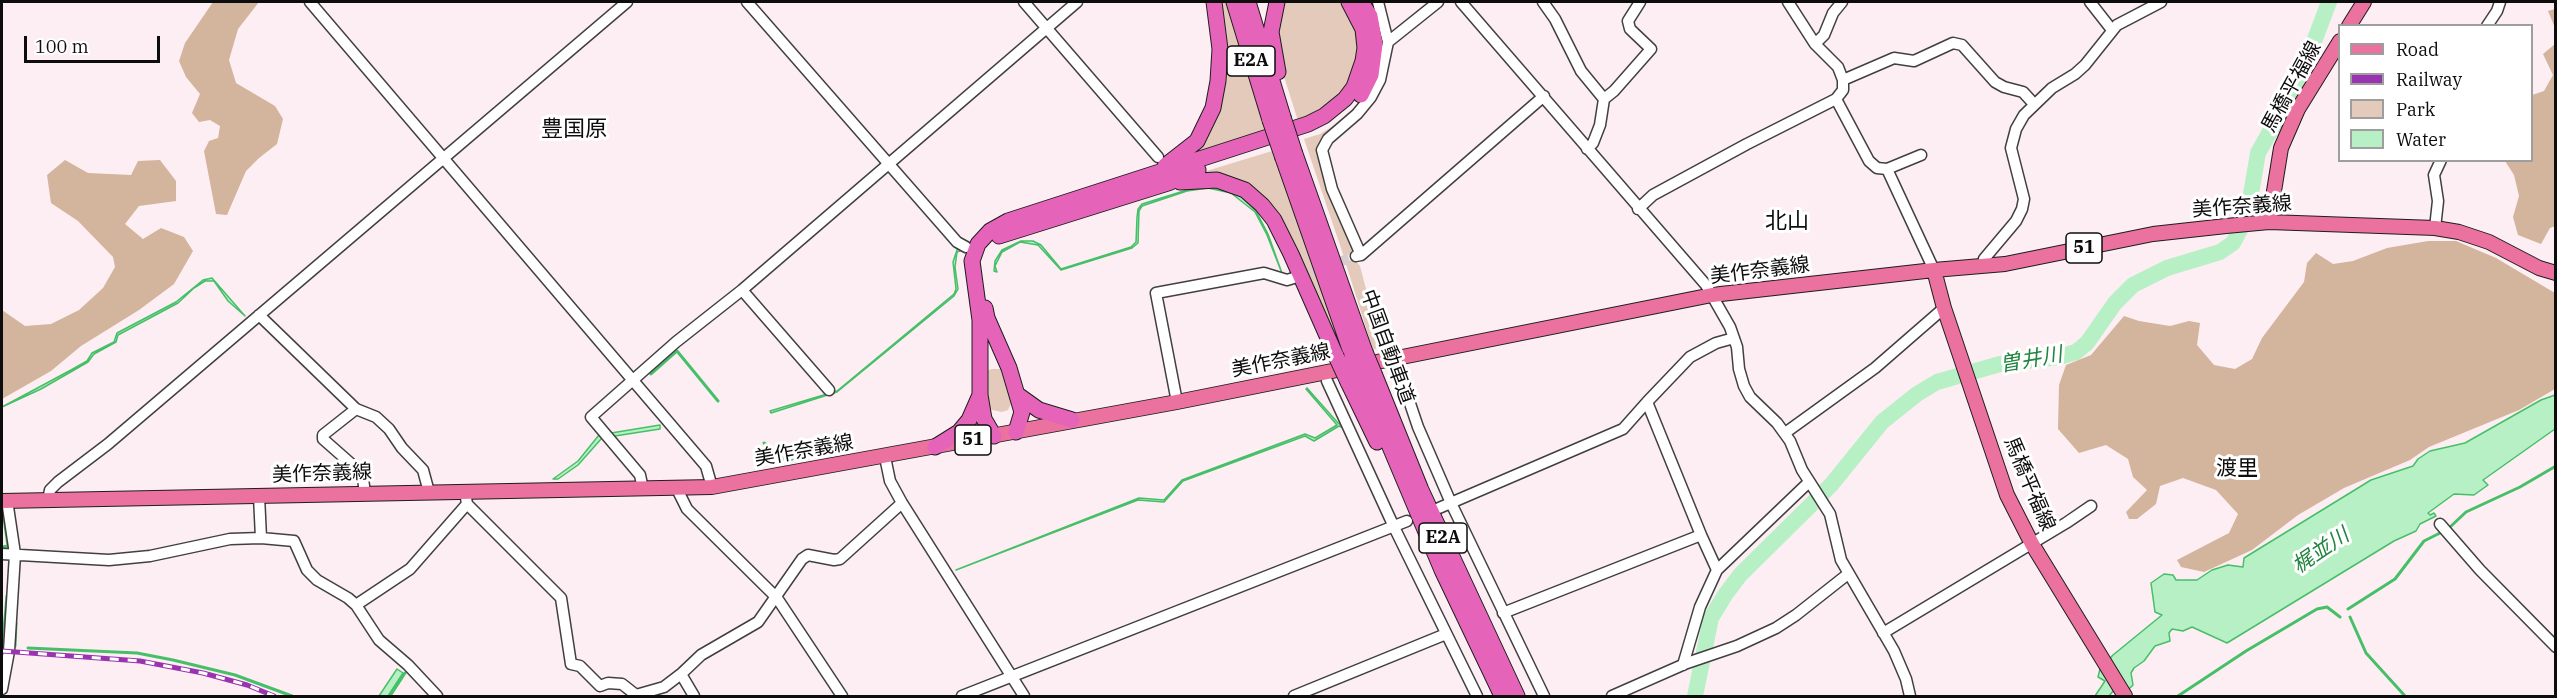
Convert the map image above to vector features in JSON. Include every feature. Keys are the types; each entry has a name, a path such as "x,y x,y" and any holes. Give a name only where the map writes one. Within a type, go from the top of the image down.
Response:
{"highway":[{"path":"1144,178 1176,159 1197,141 1213,108 1220,49 1214,2"},
{"name":"中国自動車道","path":"1234,2 1359,353 1362,378 1442,570 1502,696"},
{"name":"中国自動車道","path":"1248,2 1277,100 1277,118"},
{"path":"1277,2 1271,32 1278,74 1277,100"},
{"path":"994,436 984,419 980,395 980,320 972,261 978,244 990,231 1008,221 1308,124 1334,109 1354,87 1365,48 1363,29 1349,2"},
{"path":"1016,432 1022,412 1009,368 987,318 978,264 984,249 998,237 1013,230 1030,228 1313,134 1338,119 1359,98 1371,75 1375,44 1370,16 1361,2"},
{"path":"1168,183 1217,180 1245,190 1262,205 1274,220 1287,246 1336,356 1362,378"},
{"name":"中国自動車道","path":"1362,378 1421,490 1517,696"},
{"path":"935,447 959,432 969,420 980,395"},
{"path":"1018,395 1039,410 1072,420"}],"main road":[{"path":"2350,24 2364,2"},
{"name":"馬橋平福線","path":"2269,222 2281,148 2298,109 2338,44"},
{"name":"美作奈義線","path":"4,500 429,492 466,497 712,487 1177,402 1712,296 1934,270 2006,264 2153,234 2253,223 2435,228 2459,231 2489,242 2539,268 2556,273"},
{"name":"馬橋平福線","path":"1934,270 1944,308 2007,495 2032,544 2125,696"}],"street":[{"path":"310,2 706,466 712,487"},
{"path":"48,500 50,490 58,482 108,444 627,2"},
{"path":"747,2 957,242 966,247"},
{"path":"1024,2 1158,158"},
{"path":"643,489 640,475 591,417 676,342 742,290 1077,2"},
{"path":"1378,2 1388,42 1382,73 1371,96 1357,114 1328,139 1322,150 1332,189 1358,255 1544,96"},
{"path":"1388,42 1438,2"},
{"path":"1461,2 1700,278 1712,296 1734,338 1739,369 1750,397 1785,433 1797,452 1810,484 1834,522 1841,560 1898,661 1910,696"},
{"path":"1543,2 1555,19 1581,71 1604,99"},
{"path":"1587,149 1593,143 1600,125 1604,99 1614,91 1650,50 1630,29 1628,21 1640,2"},
{"path":"1638,209 1653,195 1836,99 1843,90 1843,80 1834,62 1815,44 1788,2"},
{"path":"1815,44 1824,35 1833,13 1842,2"},
{"path":"2090,2 2112,30"},
{"path":"1983,266 1984,259 2016,220 2022,209 2024,200 2011,148 2016,129 2024,114 2052,88 2085,65 2112,30 2161,2"},
{"path":"2488,24 2500,2"},
{"path":"1843,80 1894,58 1914,61 1953,43 1962,45 1995,82 2023,92 2034,104"},
{"path":"1836,99 1869,161 1878,168 1887,170 1921,155"},
{"path":"2435,228 2438,201 2434,175 2440,162"},
{"path":"1887,170 1934,270"},
{"path":"1177,402 1156,293 1264,273 1287,280 1296,277"},
{"path":"742,290 829,390"},
{"path":"1785,433 1875,368 1944,308"},
{"path":"258,315 356,409 376,417 388,429 423,470 429,492"},
{"path":"1439,508 1623,429 1690,357 1716,343 1734,338"},
{"path":"1399,371 1418,427 1451,503 1544,696"},
{"path":"1327,381 1394,527 1477,696"},
{"path":"1647,402 1717,570"},
{"path":"356,409 323,435 323,439 357,469 363,479 365,493"},
{"path":"885,457 890,481 902,503 1024,696"},
{"path":"1685,664 1700,607 1717,570 1810,484"},
{"path":"677,489 687,509 777,598 842,696"},
{"path":"259,495 261,538"},
{"path":"356,605 410,569 466,497 561,598 571,664 580,666 600,686 608,683 622,684 636,695 664,687 700,655 758,622 802,560 808,555 840,559 902,503"},
{"path":"2,689 9,651 15,554 4,500"},
{"path":"1883,633 2091,506"},
{"path":"962,696 1013,678 1407,521"},
{"path":"2440,524 2480,570 2556,647"},
{"path":"1503,613 1701,535"},
{"path":"2,554 85,560 129,559 230,539 261,538 294,541 307,570 317,580 356,605 379,640 408,665 437,696"},
{"path":"1612,696 1776,628 1848,574"},
{"path":"1294,696 1446,634"},
{"path":"681,674 694,696"}],"green space":[{"path":"1219,2 1227,2 1267,135 1185,158 1206,135"},
{"path":"1283,2 1345,2 1356,19 1360,63 1340,99 1299,124 1281,67 1276,29"},
{"path":"1367,2 1375,2 1384,46 1363,98"},
{"path":"1362,100 1358,110 1322,142 1355,249 1353,253 1344,257 1304,139 1320,134 1344,119"},
{"path":"1272,151 1339,344 1266,203 1190,176"},
{"path":"1355,260 1360,266 1372,312 1384,342 1383,345 1373,350 1345,261"},
{"path":"991,369 1002,369 1012,401 1008,410 1002,412 992,410 988,404 986,372"}],"shaded area":[{"path":"213,2 259,2 238,29 229,60 236,83 275,106 283,119 277,144 246,171 227,215 216,214 204,151 209,141 218,138 220,126 210,120 199,122 192,113 200,94 186,77 179,61 185,43"},
{"path":"2555,9 2555,28 2548,11"},
{"path":"2555,44 2555,226 2550,228 2541,244 2518,235 2513,217 2519,196 2514,175 2506,162 2533,162 2533,95 2544,91 2553,75 2543,54"},
{"path":"65,160 88,173 131,175 138,161 160,160 176,181 176,201 139,206 125,224 143,239 161,228 184,237 193,251 174,284 139,310 81,346 51,371 2,399 2,310 25,326 51,324 79,310 103,288 115,267 113,257 78,221 51,203 47,175"},
{"path":"2428,241 2456,241 2496,258 2555,293 2555,389 2519,410 2429,447 2410,460 2344,488 2298,515 2252,550 2204,572 2181,567 2177,560 2229,533 2238,514 2216,490 2183,478 2160,486 2156,504 2137,519 2129,519 2126,512 2147,490 2133,477 2128,459 2106,445 2079,453 2058,429 2059,385 2066,365 2091,355 2124,316 2170,326 2189,321 2200,323 2197,345 2214,365 2235,369 2252,359 2262,338 2304,282 2307,263 2316,253 2333,264 2353,261 2387,248"}],"water":[{"path":"1217,187 1239,195 1256,211 1268,234 1283,276 1255,212 1231,193 1208,188 1187,191 1142,206 1139,211 1138,243 1132,248 1061,270 1038,245 1020,242 1002,252 995,266 997,272 994,271 995,261 1002,250 1021,241 1033,241 1041,245 1061,269 1131,247 1136,242 1138,209 1142,204 1187,190"},
{"path":"958,247 963,250 957,252 955,267 958,289 954,296 837,392 771,413 770,411 837,391 954,294 956,289 953,262"},
{"path":"212,278 245,316 228,301 214,281 205,281 178,303 118,335 116,342 94,354 88,362 41,389 2,407 87,361 92,353 114,342 117,333 176,302 203,280"},
{"path":"1307,388 1346,429 1339,426 1314,441 1305,436 1183,481 1164,502 1138,500 956,570 1139,498 1164,500 1182,480 1305,434 1315,438 1337,425"},
{"name":"梶並川","path":"2555,395 2555,429 2483,480 2488,485 2474,495 2454,494 2428,513 2430,515 2434,513 2436,516 2420,524 2416,531 2394,541 2227,643 2192,627 2183,631 2172,629 2169,633 2170,641 2155,646 2144,661 2134,668 2131,673 2133,685 2129,689 2114,690 2109,696 2095,696 2105,681 2098,677 2100,669 2113,655 2162,615 2155,612 2151,583 2164,574 2173,575 2176,580 2197,580 2212,570 2228,565 2243,567 2244,558 2371,480 2413,466 2418,459 2430,451 2465,443 2541,400"},
{"path":"660,425 660,429 602,438 578,465 558,479 553,479 578,461 599,435"},
{"path":"397,669 403,673 388,696 379,696"}],"waterway":[{"name":"曽井川","path":"1695,696 1711,618 1725,595 1740,575 1831,485 1882,422 1917,394 1937,382 2000,364 2059,357 2076,352 2087,343 2115,303 2133,285 2167,268 2220,252 2233,243 2247,217 2258,153 2301,76 2329,2"},
{"path":"651,374 677,351 718,401"},
{"path":"764,443 788,462 814,441 831,455"},
{"path":"2449,528 2466,512 2520,487 2556,466"},
{"path":"2,547 8,546 4,518"},
{"path":"2348,609 2395,579 2424,541 2442,532"},
{"path":"3,641 7,596"},
{"path":"2178,696 2246,651 2317,609 2327,607 2340,617"},
{"path":"2350,617 2366,653 2405,696"},
{"path":"15,646 16,623"},
{"path":"28,648 137,653 235,675 292,696"},
{"path":"390,696 405,673"}],"tunnel":[{"path":"1297,277 1356,256"}],"railway":[{"path":"2,651 140,661 203,673 247,685 274,696"}],"district":[{"name":"豊国原","path":"574,130"},
{"name":"北山","path":"1787,222"},
{"name":"渡里","path":"2237,469"}]}
